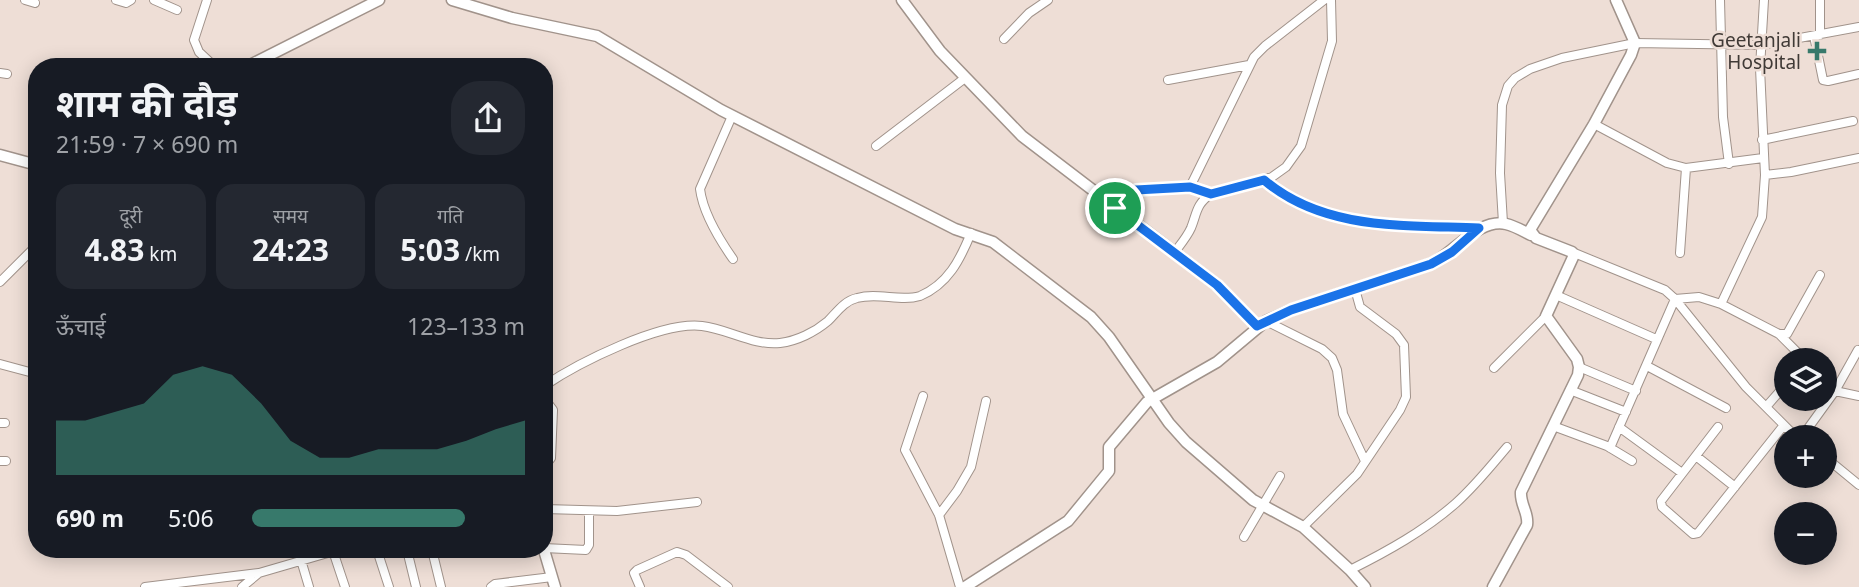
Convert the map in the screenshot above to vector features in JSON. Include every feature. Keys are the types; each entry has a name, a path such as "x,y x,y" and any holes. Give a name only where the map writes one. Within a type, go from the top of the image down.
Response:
{"street":[{"path":"25,0 35,3"},
{"path":"116,0 126,3 131,0"},
{"path":"154,0 177,10"},
{"path":"205,58 199,52 194,40 207,0"},
{"path":"264,58 379,0"},
{"path":"452,0 512,18 597,36 732,116 955,229 993,242 1091,317 1109,337 1185,442 1242,492 1303,527 1365,587"},
{"path":"902,0 940,51 1034,146 1217,285 1262,324 1322,349 1332,358 1338,370 1343,414 1365,461"},
{"path":"1004,39 1029,12 1048,0"},
{"path":"1190,187 1249,65 1265,46 1325,0"},
{"path":"1174,253 1188,234 1199,203 1211,194 1272,177 1286,167 1301,146 1332,41 1331,0"},
{"path":"1531,235 1531,226 1594,124 1631,55 1635,43 1616,0"},
{"path":"1720,0 1723,117 1729,164"},
{"path":"1721,304 1760,225 1765,175 1762,140 1764,0"},
{"path":"1820,0 1817,35 1823,80 1859,74"},
{"path":"1503,223 1500,173 1502,105 1508,86 1530,69 1553,61 1635,43 1762,45 1859,27"},
{"path":"1168,80 1249,65"},
{"path":"876,146 965,78"},
{"path":"732,116 700,189 718,236 733,259"},
{"path":"1762,140 1853,121"},
{"path":"1594,124 1667,163 1686,169 1763,158"},
{"path":"0,155 28,163"},
{"path":"1765,175 1859,158"},
{"path":"1681,253 1686,169"},
{"path":"1264,180 1298,203 1338,218 1388,224 1479,228 1503,223 1651,282 1675,299 1746,387 1784,425"},
{"path":"1115,208 1136,190 1190,187 1211,194"},
{"path":"965,587 1068,521 1109,471 1108,450 1111,443 1152,399 1217,362 1262,324 1291,310 1431,264 1452,252 1479,228"},
{"path":"553,381 601,355 661,332 697,326 761,342 785,343 810,334 842,306 858,297 920,296 948,276 957,264 971,233"},
{"path":"1494,368 1546,316 1573,259 1572,252"},
{"path":"0,282 28,254"},
{"path":"1779,334 1787,334 1820,275"},
{"path":"1303,527 1350,482 1404,404 1407,388 1405,352 1401,339 1360,307 1355,289"},
{"path":"1556,295 1657,339"},
{"path":"1675,299 1699,297 1721,304 1779,334 1793,348"},
{"path":"1610,448 1675,299"},
{"path":"1546,316 1573,353 1579,367 1636,391"},
{"path":"1837,387 1858,350"},
{"path":"0,364 28,372"},
{"path":"1647,366 1726,408"},
{"path":"1493,587 1527,525 1521,492 1579,367"},
{"path":"1570,390 1626,412"},
{"path":"1837,391 1859,396"},
{"path":"923,396 905,450 939,515 960,587"},
{"path":"1766,407 1774,398"},
{"path":"939,515 971,467 986,401"},
{"path":"1809,425 1820,411"},
{"path":"1553,426 1610,448 1632,461"},
{"path":"1619,427 1682,472"},
{"path":"1717,428 1660,504 1693,534 1699,533 1774,438"},
{"path":"1350,570 1387,551 1436,520 1456,503 1507,447"},
{"path":"1696,456 1735,487"},
{"path":"1837,467 1859,485"},
{"path":"1244,537 1280,476"},
{"path":"553,509 641,510 697,502"},
{"path":"553,549 586,550 589,545 589,511"},
{"path":"640,587 634,577 637,570 677,552 686,555 728,587"},
{"path":"145,587 260,573 309,558"},
{"path":"337,558 345,587"},
{"path":"380,558 389,587"},
{"path":"409,558 416,587"},
{"path":"434,558 442,587"},
{"path":"491,587 495,584 553,582 546,558"},
{"path":"302,560 309,587"},
{"path":"242,587 260,573"}],"place":[{"name":"Geetanjali Hospital","path":"1817,51"}],"route":[{"path":"1264,180 1298,203 1338,218 1388,224 1479,228 1452,252 1431,264 1291,310 1257,326 1217,285 1115,208 1136,190 1190,187 1211,194 1264,180"}]}
